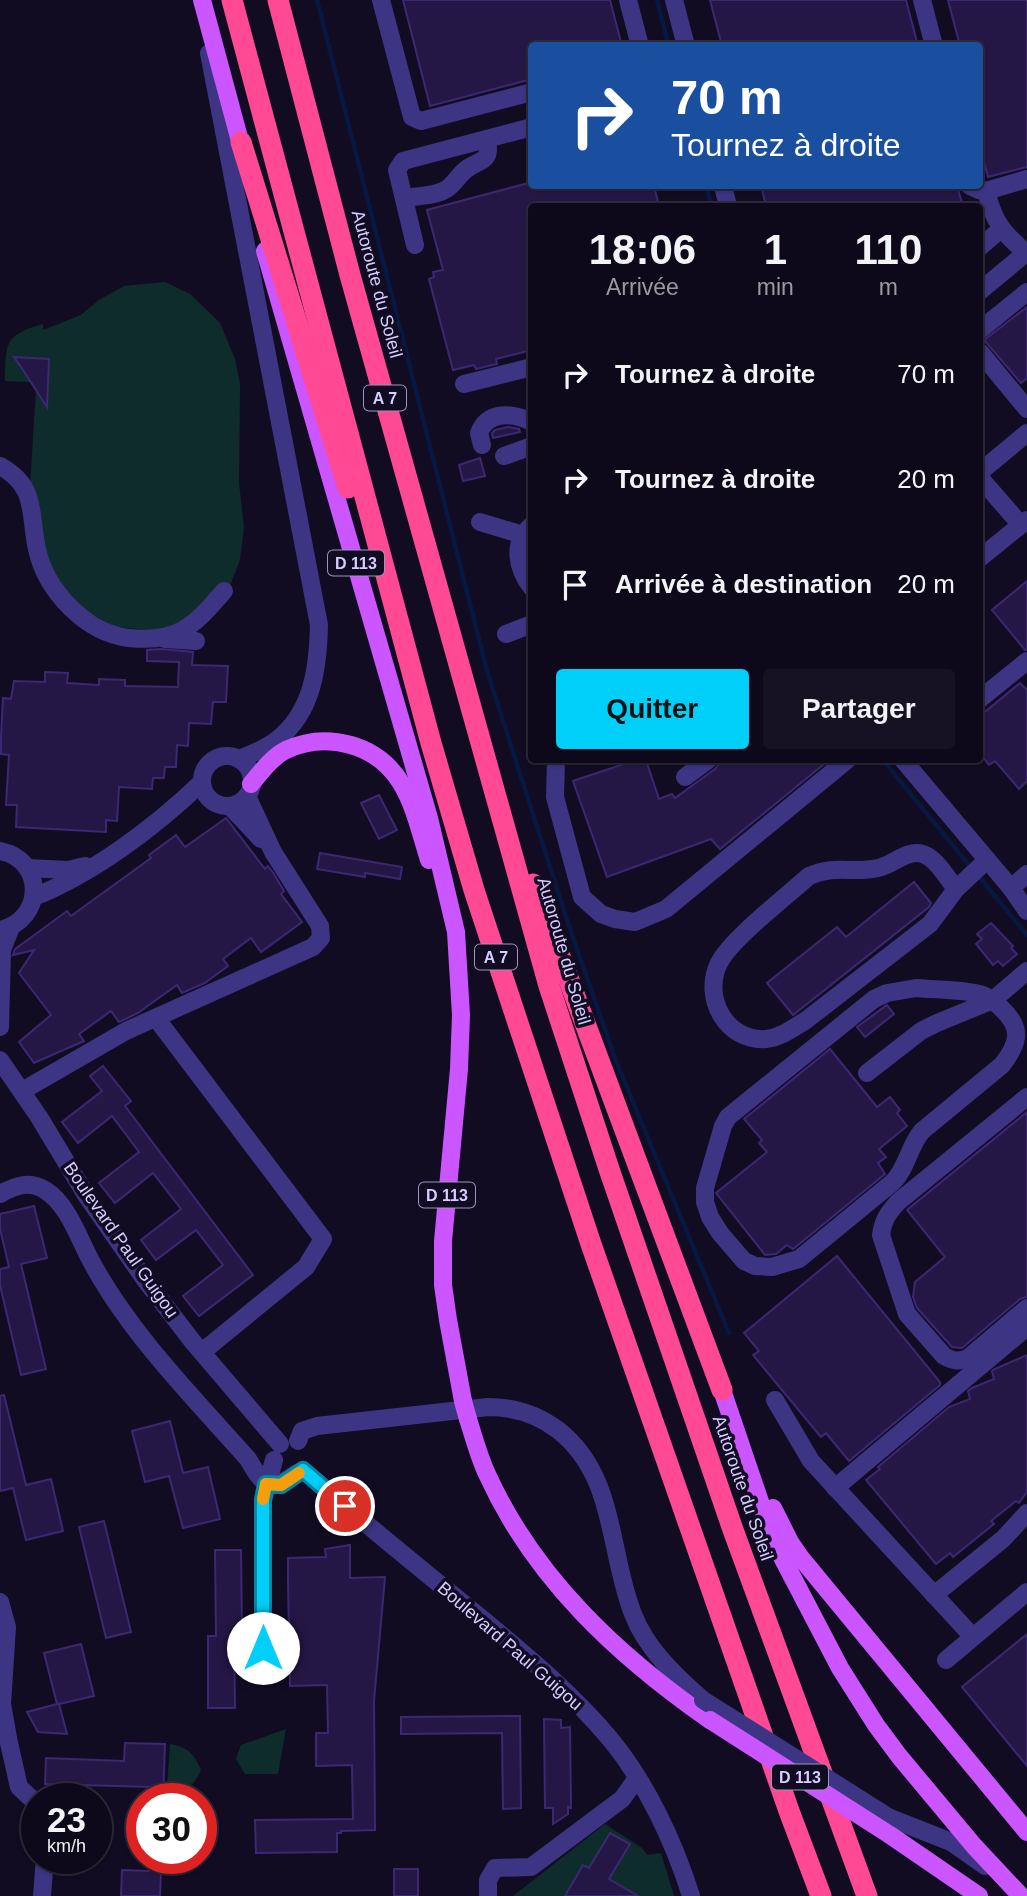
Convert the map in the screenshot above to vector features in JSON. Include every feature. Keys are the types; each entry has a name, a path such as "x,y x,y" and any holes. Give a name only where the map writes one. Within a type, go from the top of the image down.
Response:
{"highway":[{"name":"A 7","path":"232,0 431,743 474,890 591,1244 821,1896"},
{"name":"Autoroute du Soleil","path":"278,0 350,275 549,986 732,1527 867,1896"},
{"path":"241,142 365,544 431,743"},
{"path":"496,794 535,888 722,1390"}],"main road":[{"name":"D 113","path":"201,0 241,142 265,254 429,818 454,920 460,987 459,1069 443,1241 443,1284 447,1320 463,1401 494,1488 538,1560 603,1636 649,1675 710,1720 890,1826 979,1896"},
{"path":"249,790 269,763 285,751 317,742 349,743 369,751 388,766 401,784 416,820 440,897 460,987"},
{"path":"722,1390 782,1527 801,1558 1027,1832"},
{"path":"722,1390 769,1528 840,1668 899,1756 974,1846 1021,1895"}],"street":[{"path":"201,0 319,625 318,662 310,694 296,720 278,740 239,760"},
{"path":"381,0 412,117 416,121 528,93"},
{"path":"628,0 639,42"},
{"path":"674,0 685,42"},
{"path":"922,0 933,42"},
{"path":"415,245 397,170 402,161 528,128"},
{"path":"404,198 448,188 465,170 481,163 486,157 489,150 487,139"},
{"path":"983,187 1027,179"},
{"path":"979,189 1000,230 1026,253 983,289"},
{"path":"983,244 1000,230"},
{"path":"983,329 1027,292"},
{"path":"983,356 1027,409"},
{"path":"464,384 528,367"},
{"path":"482,445 479,433 488,419 499,415 528,421"},
{"path":"983,470 1027,433"},
{"path":"504,456 528,447"},
{"path":"0,466 11,472 30,497 37,551 45,571 69,606 85,621 119,636 197,641"},
{"path":"983,481 1024,523 983,556"},
{"path":"480,522 527,530 518,553 518,561 528,583"},
{"path":"164,639 200,617 224,591"},
{"path":"506,634 528,626"},
{"path":"983,696 1027,661"},
{"path":"249,790 237,804 223,806 211,801 203,789 202,774 210,762 224,756 239,760 249,770 249,790 273,852"},
{"path":"556,763 555,797 582,897 601,914 635,922 666,909 843,763"},
{"path":"685,777 704,763"},
{"path":"907,763 1027,911"},
{"path":"34,897 57,888 168,815 201,782"},
{"path":"168,815 211,801"},
{"path":"22,1091 126,1031 313,947 321,938 320,926 273,852 230,806"},
{"path":"0,851 18,859 27,868 32,877 34,897 26,915 6,928 2,950 0,1027"},
{"path":"956,889 935,862 926,855 916,853 875,869 822,870 809,876 729,948 719,963 714,979 713,999 720,1015 747,1037 766,1039 806,1021 930,924 956,889 987,860"},
{"path":"27,868 68,870 98,862"},
{"path":"1011,888 1027,874"},
{"path":"867,1073 921,1031 993,1000 1027,971"},
{"path":"916,988 982,995 993,1000 1012,1018 1016,1029 1016,1040 1011,1053 1002,1065 922,1130 914,1140 900,1175 799,1259 772,1268 755,1266 744,1261 720,1233 705,1202 705,1188 723,1126 735,1109 874,999 887,993 916,988"},
{"path":"156,1018 323,1239 306,1267 202,1352"},
{"name":"Boulevard Paul Guigou","path":"0,1060 86,1195 146,1282 281,1450"},
{"path":"1027,1097 898,1202 887,1214 881,1235 907,1314 944,1356 960,1362 968,1359 1027,1308"},
{"path":"0,1194 17,1185 33,1184 46,1190 60,1203 96,1270 126,1316 248,1459 258,1477 266,1484 281,1485 300,1472 309,1460 309,1454 307,1449 281,1450 248,1459"},
{"path":"835,1488 1027,1327"},
{"path":"775,1400 811,1461 973,1637"},
{"path":"263,1674 263,1500 266,1484 281,1450 302,1431 317,1426 488,1407 517,1409 551,1425 583,1454 595,1474 625,1591 637,1623 673,1673 703,1700 890,1826 961,1847 1021,1895"},
{"path":"281,1450 276,1466 285,1474 300,1472"},
{"name":"Boulevard Paul Guigou","path":"300,1472 542,1669 584,1709 637,1777 666,1832 691,1896"},
{"path":"934,1595 1003,1539 1027,1513"},
{"path":"946,1660 1027,1592"},
{"path":"0,1602 7,1627 2,1704 4,1744 21,1789"},
{"path":"488,1896 488,1880 495,1868 531,1867 622,1799 637,1777"},
{"path":"622,1799 653,1806"},
{"path":"43,1896 44,1874"}],"green space":[{"path":"165,282 190,294 220,323 235,359 240,384 239,483 244,527 240,560 227,593 186,622 158,631 115,627 79,607 62,588 49,562 30,487 36,390 30,382 5,381 7,350 14,337 21,332 43,324 43,330 81,315 99,300 124,286"},
{"path":"286,1729 278,1774 245,1774 236,1759 241,1745"},
{"path":"170,1744 190,1752 201,1770 193,1783 167,1783"},
{"path":"605,1824 642,1848 647,1855 661,1853 674,1896 513,1896"}],"building":[{"path":"403,0 610,0 621,42 528,42 528,80 430,106"},
{"path":"710,0 906,0 917,42 721,42"},
{"path":"948,0 1027,0 1027,167 988,177 983,158 983,42 959,42"},
{"path":"528,183 528,189 655,189 658,203 528,203 528,351 496,359 497,364 476,369 474,365 453,370 429,279 434,277 433,272 443,270 427,210"},
{"path":"762,189 958,189 962,203 765,203"},
{"path":"1027,307 1027,378 1021,383 984,340"},
{"path":"14,357 49,359 47,407 23,370"},
{"path":"508,427 519,429 520,432 493,438 492,433 495,430"},
{"path":"480,458 485,476 463,481 459,465"},
{"path":"1027,581 1027,650 1025,650 992,610"},
{"path":"147,650 193,652 192,665 228,666 226,702 213,702 211,724 189,723 188,746 177,745 176,767 165,767 164,778 153,778 152,789 119,787 117,821 106,820 106,832 16,827 17,805 6,805 9,755 1,754 3,698 11,699 14,681 45,682 45,672 68,673 67,683 99,685 99,679 125,680 125,686 178,687 179,662 147,661"},
{"path":"1020,683 1027,690 1027,781 1019,789 995,761 989,765 983,757 983,714"},
{"path":"627,763 647,763 659,799 672,794 675,798 720,763 825,763 720,849 711,839 607,877 573,781"},
{"path":"379,795 397,830 379,839 361,803"},
{"path":"226,818 265,869 268,866 274,874 284,891 281,894 302,922 261,952 251,938 223,959 228,966 205,983 182,993 177,985 138,1013 119,1022 111,1011 79,1034 84,1041 34,1063 19,1042 51,1015 19,973 34,950 13,955 15,949 67,911 71,916 151,858 149,855 176,835 185,847"},
{"path":"320,853 402,867 400,879 365,873 365,877 317,869"},
{"path":"914,882 931,903 929,907 793,1015 767,983 837,927 846,937"},
{"path":"991,923 1017,954 1003,966 998,961 993,965 976,944 982,939 977,934"},
{"path":"887,1005 894,1014 865,1037 857,1027"},
{"path":"830,1049 877,1107 890,1097 907,1126 879,1149 886,1157 878,1163 885,1174 793,1249 787,1245 776,1254 765,1255 716,1193 767,1152 759,1143 762,1140 744,1119"},
{"path":"103,1066 131,1101 125,1106 253,1275 199,1316 183,1296 223,1265 196,1230 156,1260 141,1240 181,1209 153,1173 115,1203 99,1183 139,1152 112,1116 78,1143 62,1122 102,1091 90,1076"},
{"path":"1027,1112 1027,1297 1020,1299 962,1348 952,1347 917,1308 913,1297 915,1282 945,1257 907,1210"},
{"path":"34,1206 47,1258 21,1264 46,1369 21,1375 0,1285 0,1269 9,1267 0,1229 0,1214"},
{"path":"837,1256 940,1382 940,1385 849,1461 826,1433 821,1437 753,1355 759,1351 744,1333"},
{"path":"1027,1355 1027,1492 1019,1503 1016,1501 991,1521 994,1524 953,1557 950,1553 936,1564 866,1480 949,1407 970,1399 968,1391 994,1379 992,1371"},
{"path":"4,1395 26,1485 51,1479 63,1531 26,1540 13,1488 0,1491 0,1396"},
{"path":"170,1421 183,1473 208,1467 220,1519 183,1528 169,1476 145,1482 132,1431"},
{"path":"104,1521 131,1632 106,1638 79,1527"},
{"path":"350,1545 350,1578 385,1577 374,1701 375,1830 337,1833 337,1852 256,1853 255,1820 353,1819 352,1765 316,1766 316,1733 328,1733 327,1685 290,1686 288,1581 288,1558 326,1557 325,1549"},
{"path":"215,1550 241,1550 242,1636 234,1636 235,1708 208,1708 208,1636 216,1636"},
{"path":"1027,1634 1027,1766 962,1687"},
{"path":"81,1644 94,1696 59,1704 67,1734 38,1732 27,1712 57,1704 44,1653"},
{"path":"520,1716 521,1808 503,1809 502,1733 401,1734 401,1717"},
{"path":"544,1719 561,1720 561,1728 570,1727 571,1808 568,1807 568,1814 553,1824 553,1808 545,1808"},
{"path":"125,1743 165,1744 164,1783 126,1783 126,1786 112,1786 112,1783 45,1783 46,1758 124,1761"},
{"path":"610,1833 630,1844 609,1879 638,1896 565,1896 583,1865 589,1868"},
{"path":"394,1869 418,1869 418,1896 394,1896"},
{"path":"122,1870 126,1870 126,1874 161,1874 160,1896 121,1896"}],"waterway":[{"path":"317,0 487,671 569,926 616,1061 729,1333"},
{"path":"657,0 668,42"},
{"path":"707,189 711,203"},
{"path":"885,763 969,865"},
{"path":"981,879 1027,935"}],"slow traffic":[{"path":"263,1499 266,1484 281,1485 299,1473"}],"route":[{"path":"263,1648 263,1500 266,1484 281,1485 303,1470 345,1506"}]}
